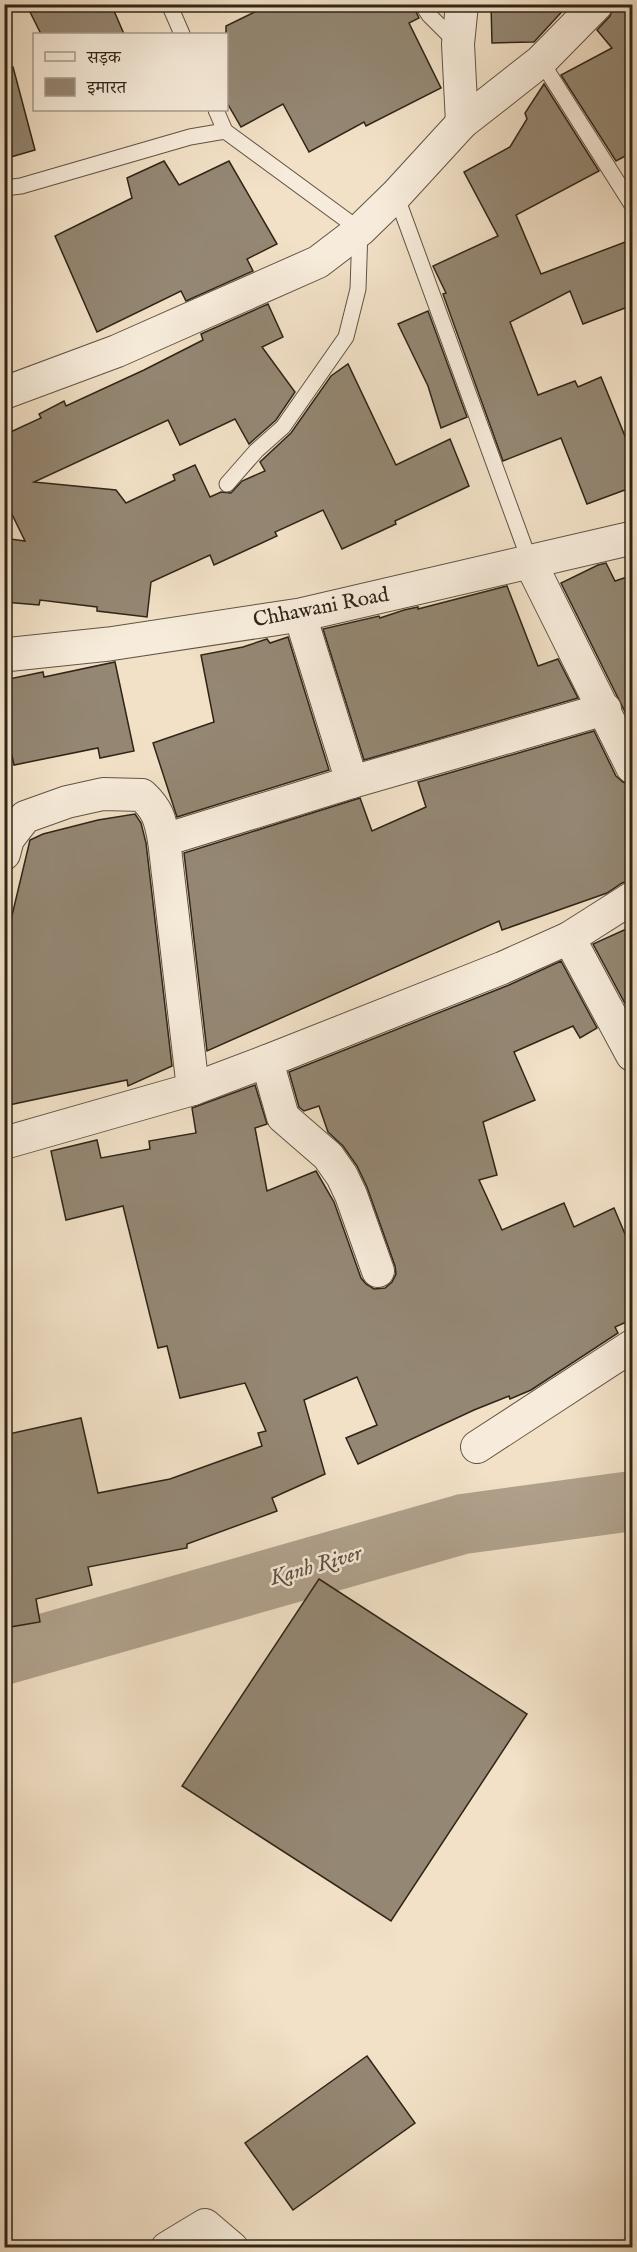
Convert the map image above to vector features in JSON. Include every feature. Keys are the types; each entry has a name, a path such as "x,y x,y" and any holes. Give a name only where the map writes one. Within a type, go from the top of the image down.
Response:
{"street":[{"path":"462,4 458,44 462,123"},
{"path":"4,393 117,351 318,262 360,230 396,195 462,123 541,61 597,4"},
{"name":"Chhawani Road","path":"4,655 109,644 300,615 633,538"},
{"path":"531,562 633,767"},
{"path":"300,615 352,782"},
{"path":"164,840 352,782 605,709"},
{"path":"4,854 8,839 25,817 67,802 103,794 142,795 159,815 164,840 193,1089"},
{"path":"4,1143 193,1089 267,1061 502,968 569,938 633,898"},
{"path":"569,938 633,1055"},
{"path":"267,1061 283,1117 328,1156 342,1176 378,1271"},
{"path":"477,1447 633,1346"},
{"path":"167,2247 205,2225 232,2247"}],"lane":[{"path":"169,4 183,33"},
{"path":"422,4 429,15 458,44"},
{"path":"541,61 633,206"},
{"path":"216,111 225,131 360,230 358,289 346,337 283,427 256,451 226,484"},
{"path":"4,188 21,186 190,137 225,131"},
{"path":"396,195 531,562"}],"building":[{"path":"26,4 111,4 124,33 40,33"},
{"path":"271,4 412,4 419,18 409,23 441,88 366,126 364,122 309,152 283,104 241,127 228,104 228,33 226,33 226,26"},
{"path":"491,4 569,4 534,42 492,43"},
{"path":"614,4 633,4 633,152 616,161 561,75 612,48 597,30 610,16"},
{"path":"13,67 35,150 4,159 4,68"},
{"path":"544,84 599,171 516,215 541,274 633,239 633,305 583,324 570,291 510,322 538,395 575,381 578,387 601,377 633,456 633,487 587,504 561,438 503,461 443,294 446,293 433,266 498,236 464,172 510,147 527,119 525,113"},
{"path":"164,161 179,185 229,161 277,244 247,259 253,271 186,301 181,291 97,332 55,236 132,198 127,178"},
{"path":"268,304 283,337 262,347 295,392 276,420 249,444 235,419 180,445 168,420 34,482 116,490 126,503 175,480 173,475 195,465 210,497 221,492 231,493 242,481 265,471 260,462 291,433 331,376 348,364 396,465 450,439 469,486 342,549 323,510 275,532 277,536 214,565 210,555 151,582 147,617 97,611 97,607 40,600 39,605 4,602 4,538 25,541 4,498 4,435 41,418 39,414 64,401 66,406 144,370 203,340 201,334"},
{"path":"428,311 467,417 441,428 428,386 398,324"},
{"path":"606,563 615,581 633,575 633,728 561,583"},
{"path":"507,586 538,666 558,659 578,698 364,760 323,629 379,616 380,618 404,610 418,607 418,609"},
{"path":"288,637 329,770 177,817 153,743 214,722 201,655 243,647 267,639 270,643"},
{"path":"115,662 134,751 100,758 98,748 14,765 4,720 4,680 43,672 44,677"},
{"path":"594,731 616,776 623,782 633,785 633,880 622,883 607,893 502,930 499,921 207,1051 184,853 360,798 372,831 426,807 418,782"},
{"path":"135,814 141,823 146,843 172,1066 128,1086 127,1080 4,1106 4,949 30,840 43,834 98,820"},
{"path":"633,926 633,1006 628,1009 593,944"},
{"path":"561,961 597,1028 580,1038 573,1026 514,1052 535,1100 483,1122 497,1175 479,1180 502,1230 564,1203 574,1227 614,1208 633,1253 633,1319 615,1327 618,1333 531,1390 474,1410 358,1464 346,1438 377,1425 357,1377 304,1400 325,1474 272,1498 277,1511 187,1544 187,1548 88,1567 92,1585 36,1599 40,1622 4,1628 4,1435 81,1418 98,1493 170,1479 262,1446 258,1433 266,1431 245,1383 180,1398 167,1346 158,1348 123,1206 66,1220 51,1151 97,1140 101,1158 150,1149 149,1141 196,1133 192,1108 255,1085 267,1124 255,1128 267,1191 316,1171 334,1202 361,1278 374,1289 385,1288 396,1274 395,1266 367,1187 357,1166 343,1146 328,1132 319,1106 304,1111 299,1107 289,1072 509,985"},
{"path":"319,1579 527,1714 391,1921 182,1786"},
{"path":"367,2056 415,2123 293,2210 245,2143"}],"waterway":[{"name":"Kanh River","path":"4,1655 463,1524 632,1501"}]}
